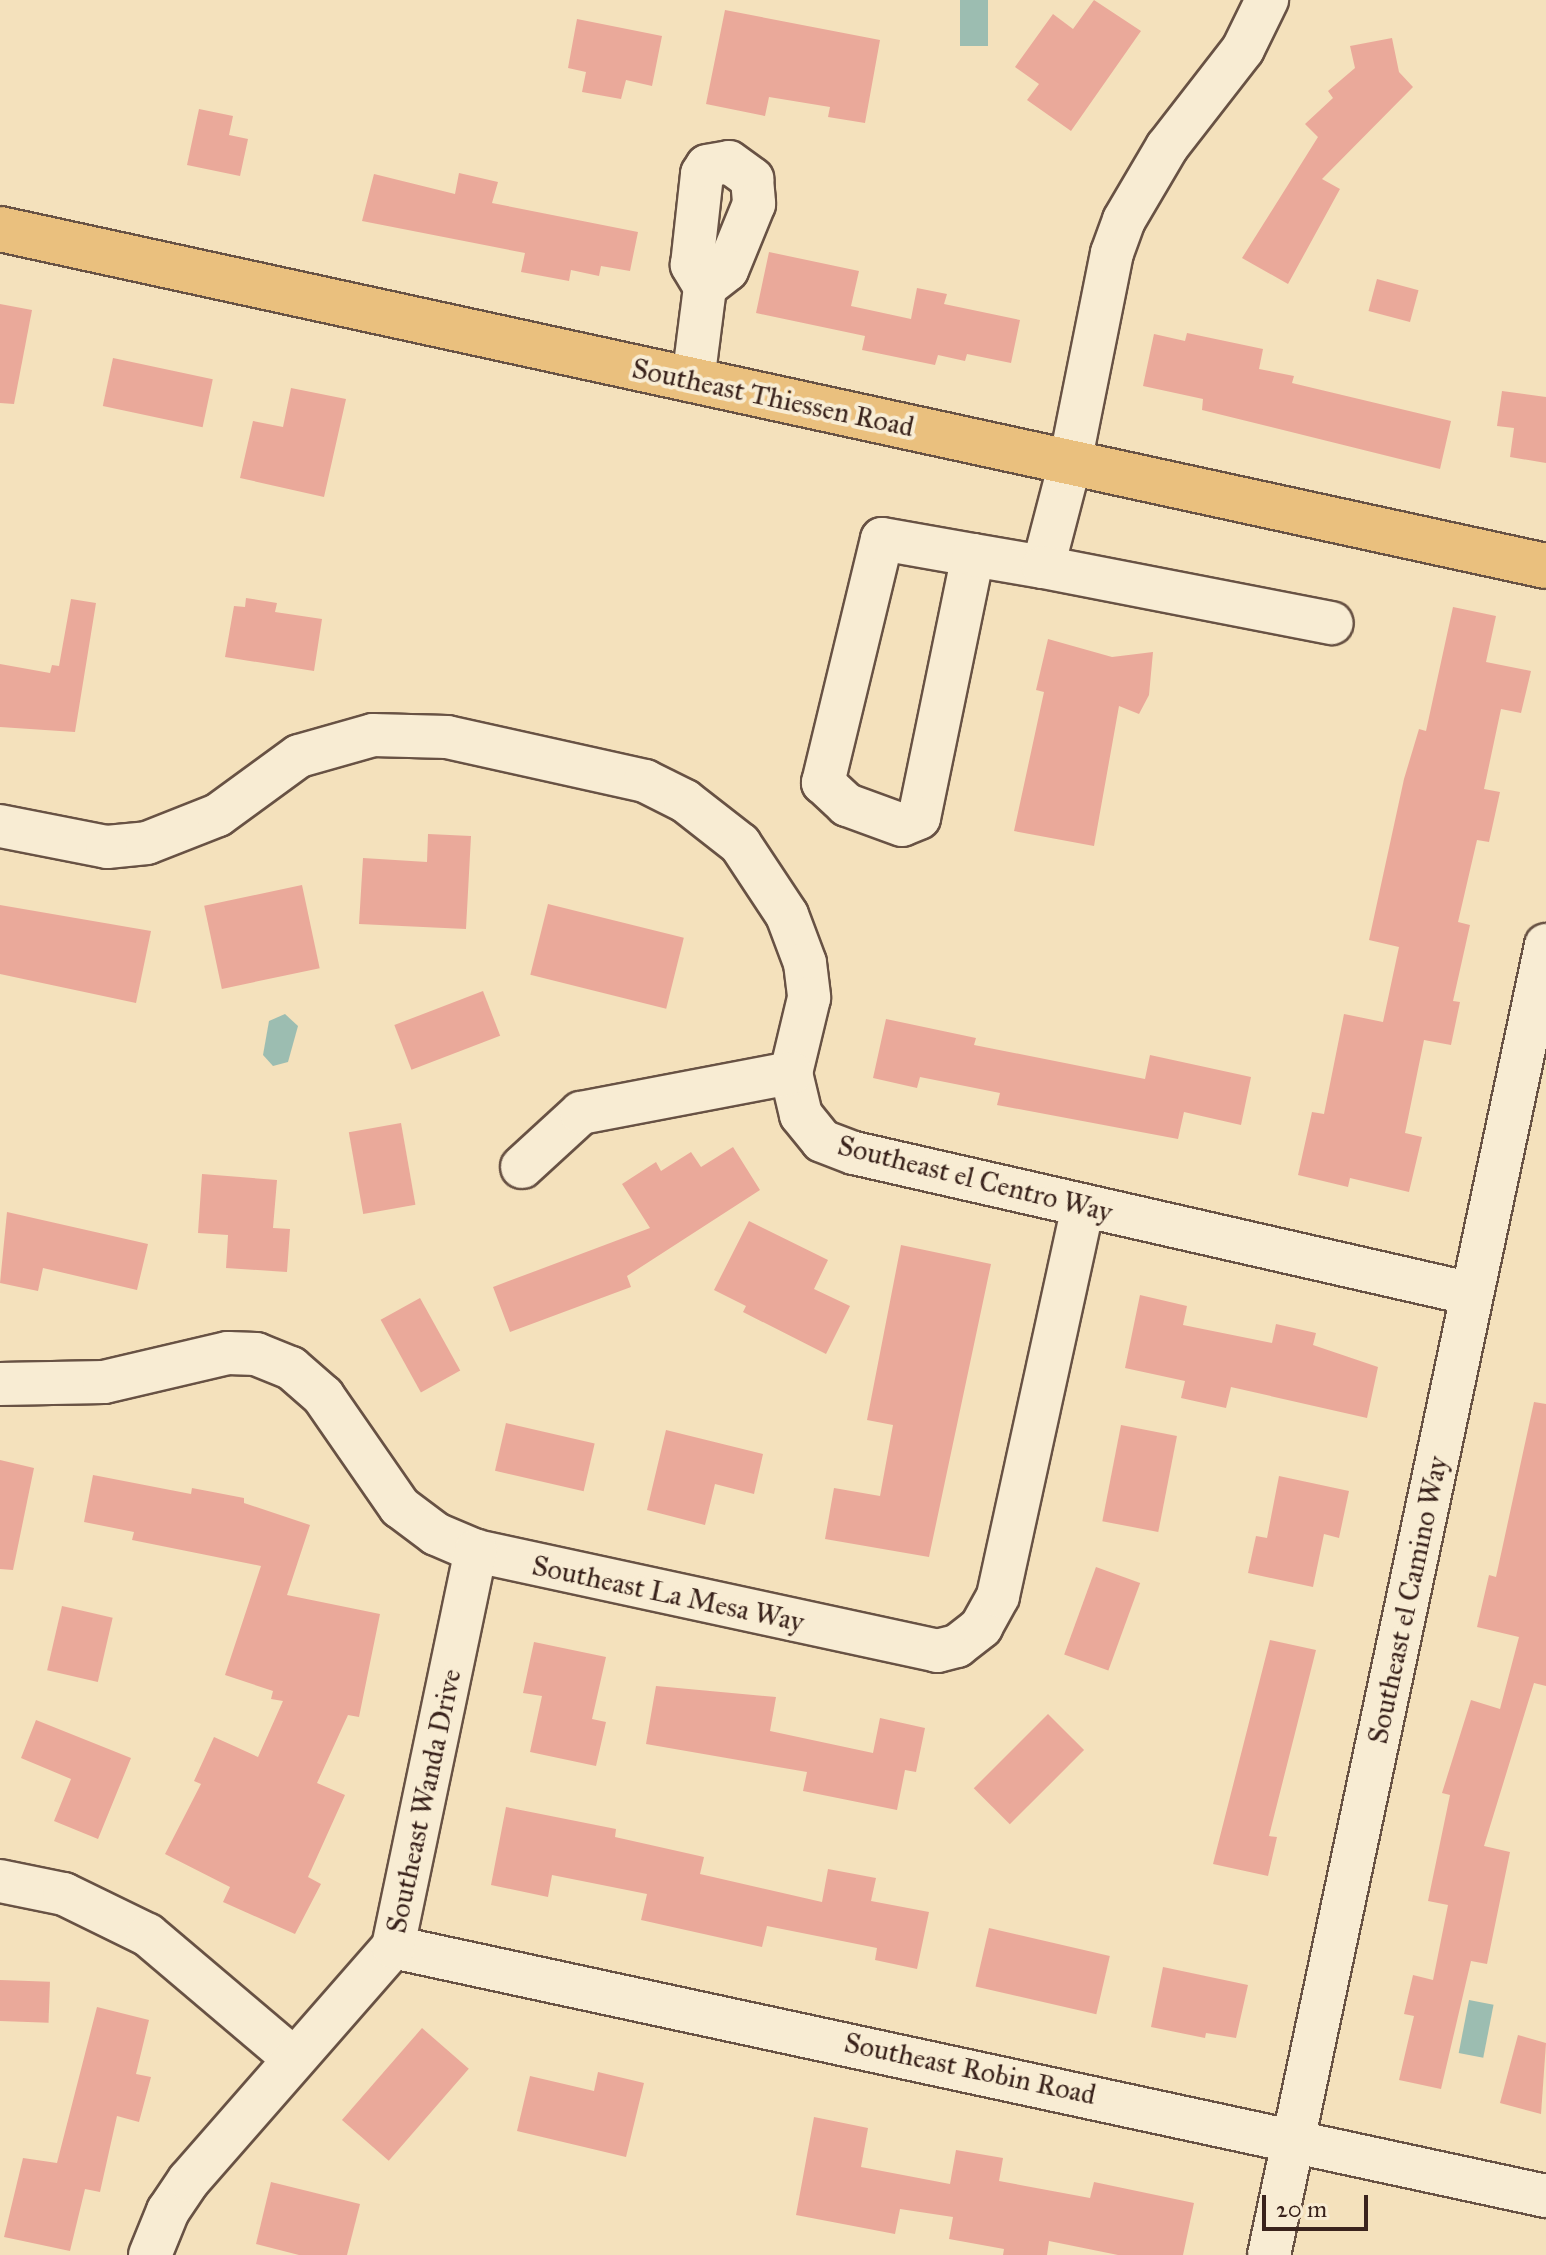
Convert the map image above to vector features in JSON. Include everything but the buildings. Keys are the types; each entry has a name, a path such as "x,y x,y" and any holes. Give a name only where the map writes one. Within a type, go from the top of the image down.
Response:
{"main road":[{"name":"Southeast Thiessen Road","path":"0,229 1546,566"}],"street":[{"path":"1043,567 1070,463 1112,253 1124,220 1167,147 1243,49 1267,0"},
{"path":"693,381 705,287"},
{"path":"973,555 919,818 902,825 847,805 823,783 882,539 1043,567 1332,623"},
{"name":"Southeast el Centro Way","path":"0,826 107,847 147,843 218,815 299,756 373,735 447,737 645,781 685,801 740,844 787,915 805,963 809,998 791,1073 801,1115 822,1141 854,1153 1472,1294"},
{"name":"Southeast el Camino Way","path":"1269,2255 1546,945"},
{"path":"522,1167 581,1113 791,1073"},
{"name":"Southeast La Mesa Way","path":"0,1384 104,1382 228,1353 256,1354 291,1368 323,1396 400,1507 436,1534 476,1551 937,1651 957,1646 981,1627 998,1596 1083,1206"},
{"name":"Southeast Wanda Drive","path":"150,2255 168,2211 189,2180 393,1947 476,1551"},
{"path":"0,1881 64,1894 148,1935 293,2058"},
{"name":"Southeast Robin Road","path":"393,1947 1294,2138 1546,2196"}],"water":[{"path":"960,0 988,0 988,46 960,46"},
{"path":"285,1014 298,1026 288,1062 273,1066 263,1055 269,1021"},
{"path":"1469,2000 1494,2005 1483,2058 1459,2053"}]}
